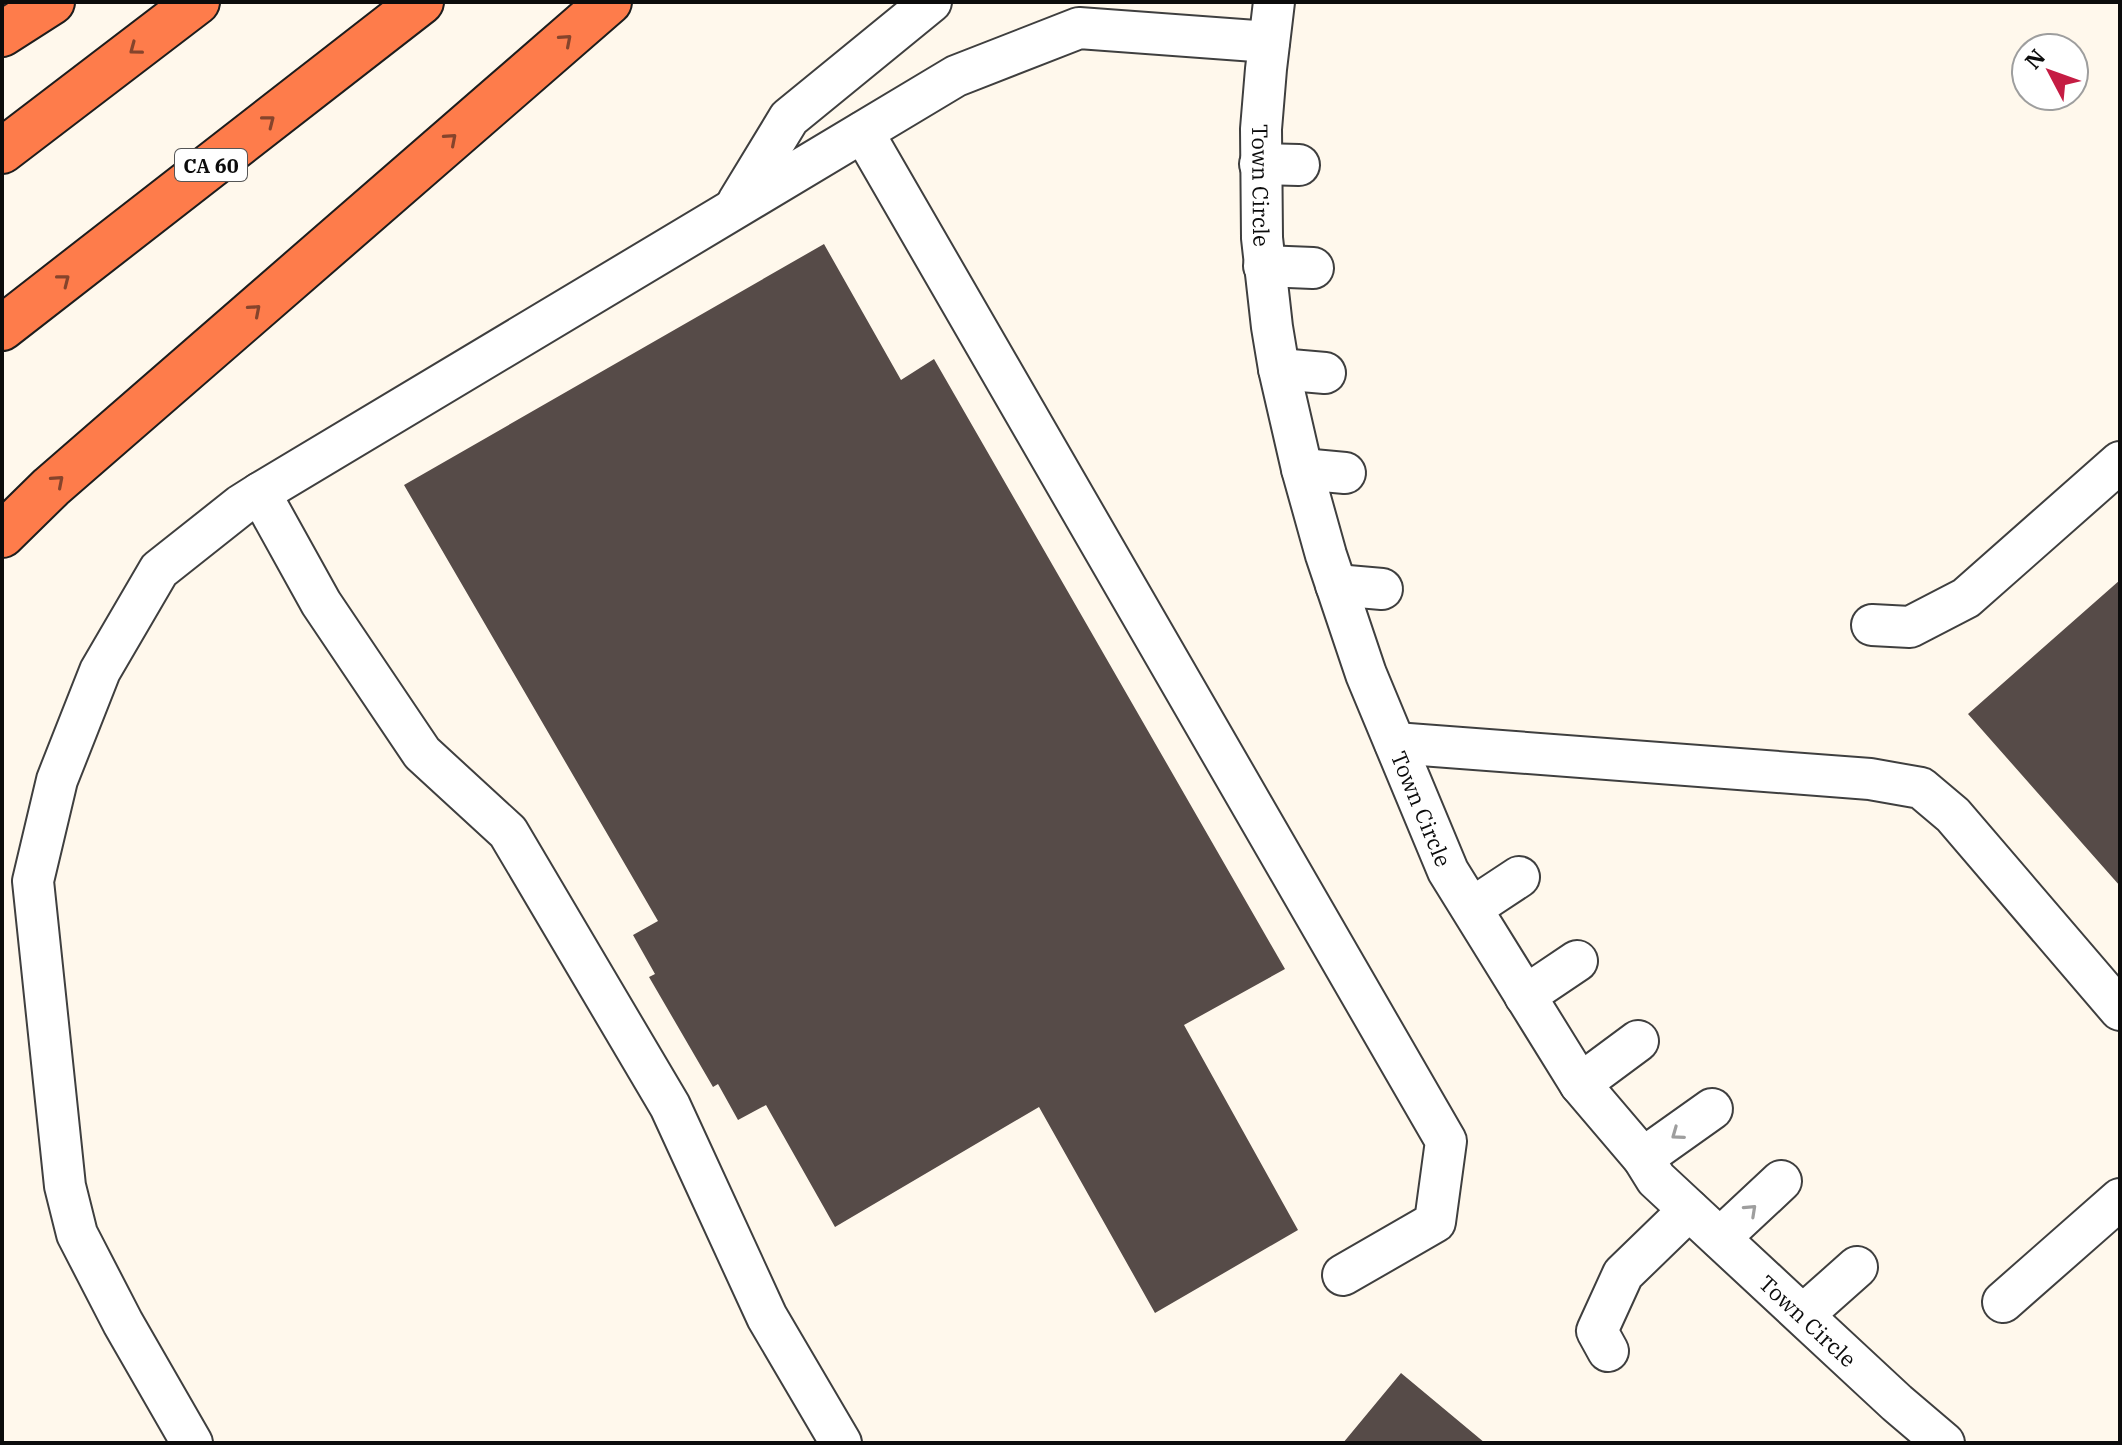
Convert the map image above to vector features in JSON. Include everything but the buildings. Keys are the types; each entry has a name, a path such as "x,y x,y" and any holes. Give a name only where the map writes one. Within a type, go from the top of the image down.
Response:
{"highway":[{"path":"2,34 52,2"},
{"path":"2,151 197,2"},
{"name":"CA 60","path":"2,328 421,2"},
{"path":"2,535 63,476 609,2"}],"street":[{"path":"734,209 789,118 931,2"},
{"name":"Town Circle","path":"1274,2 1260,164 1264,266 1279,369 1302,469 1336,585 1366,674 1448,871 1580,1084 1643,1158 1656,1179 1944,1443"},
{"path":"192,1442 123,1323 77,1234 65,1186 33,881 57,780 100,671 159,570 260,493 956,76 1079,28 1269,42"},
{"path":"863,132 1446,1141 1435,1222 1343,1275"},
{"path":"1260,164 1299,165"},
{"path":"1264,266 1313,268"},
{"path":"1279,369 1325,373"},
{"path":"1872,625 1910,627 1966,598 2120,462"},
{"path":"1302,469 1345,473"},
{"path":"260,493 321,603 422,753 508,832 670,1106 767,1317 841,1443"},
{"path":"1336,585 1382,589"},
{"path":"1395,743 1870,779 1921,788 1953,815 2120,1010"},
{"path":"1472,908 1519,877"},
{"path":"1525,996 1577,961"},
{"path":"1580,1084 1638,1041"},
{"path":"1643,1158 1712,1109"},
{"path":"1720,1238 1781,1181"},
{"path":"2003,1302 2120,1199"},
{"path":"1608,1351 1597,1331 1623,1274 1689,1210"},
{"path":"1803,1315 1857,1267"}]}
